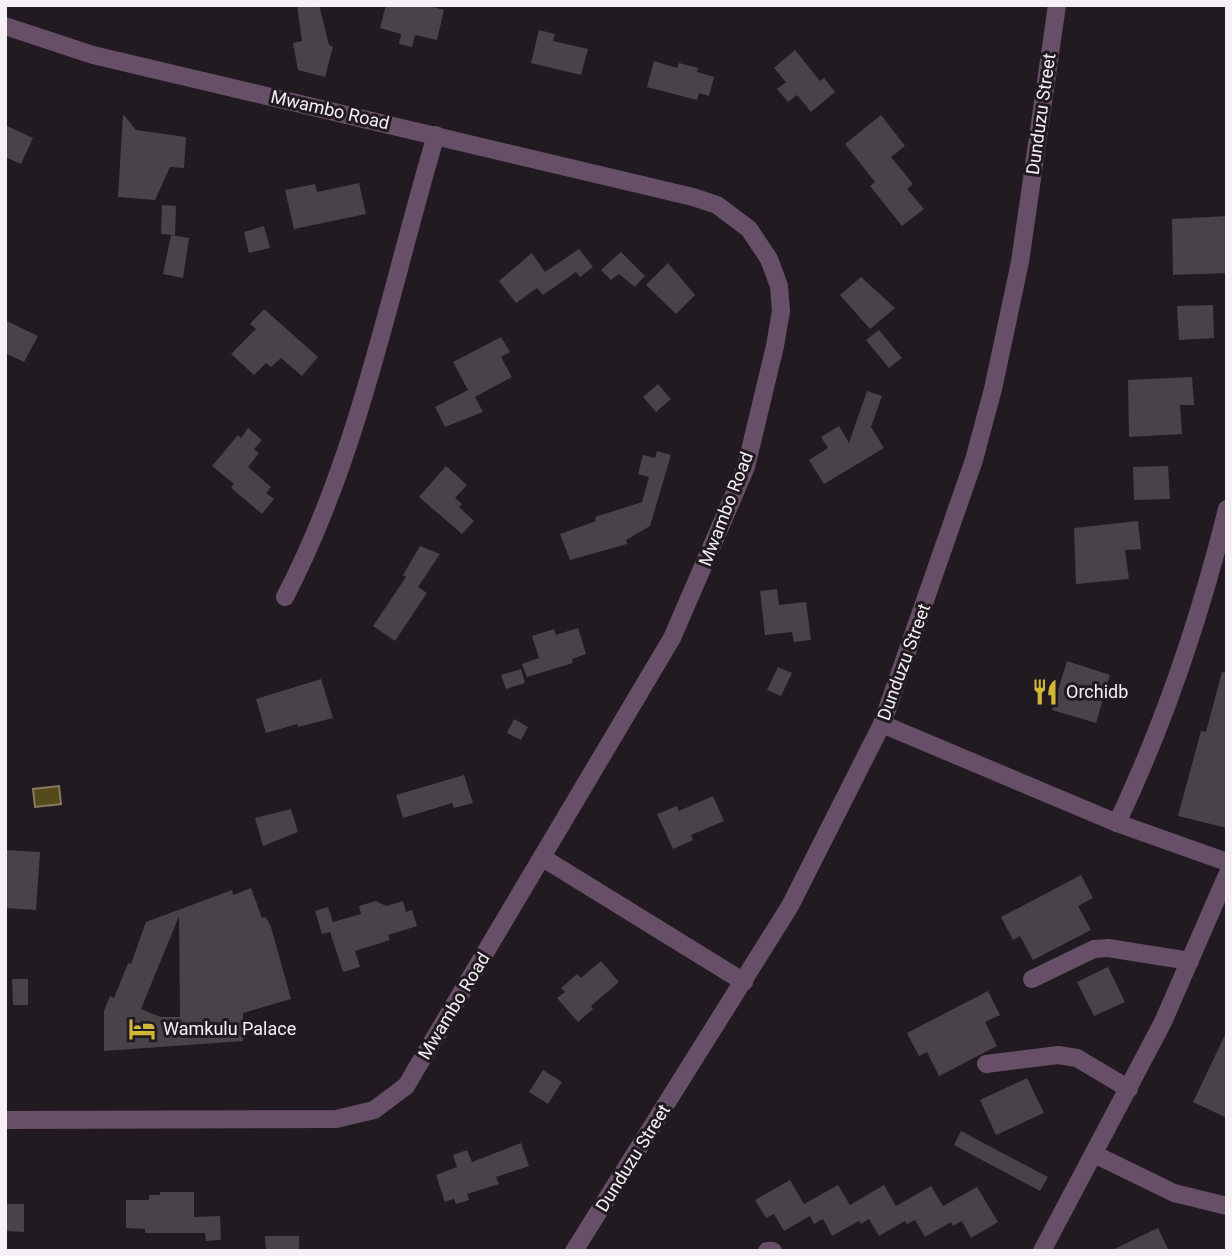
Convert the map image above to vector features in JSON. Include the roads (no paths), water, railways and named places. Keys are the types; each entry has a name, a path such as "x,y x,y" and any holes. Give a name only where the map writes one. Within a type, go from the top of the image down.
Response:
{"street":[{"name":"Dunduzu Street","path":"574,1251 790,906 882,723 974,460 996,376 1020,262 1057,5"},
{"name":"Mwambo Road","path":"5,26 93,55 694,197 717,205 749,229 769,259 779,286 780,311 775,346 746,467 672,638 406,1086 374,1110 336,1119 5,1119"},
{"path":"285,597 305,557 339,474 436,135"},
{"path":"1117,823 1142,769 1196,627 1227,509"},
{"path":"882,723 1117,823 1227,862"},
{"path":"543,858 744,982"},
{"path":"1042,1251 1129,1089 1190,961 1227,875"},
{"path":"1032,979 1094,949 1108,948 1190,961"},
{"path":"986,1064 1058,1055 1077,1058 1129,1089"},
{"path":"1094,1154 1174,1193 1227,1206"},
{"path":"767,1251 774,1251"}],"place":[{"name":"Orchidb","path":"1045,692"},
{"name":"Wamkulu Palace","path":"142,1029"}]}
